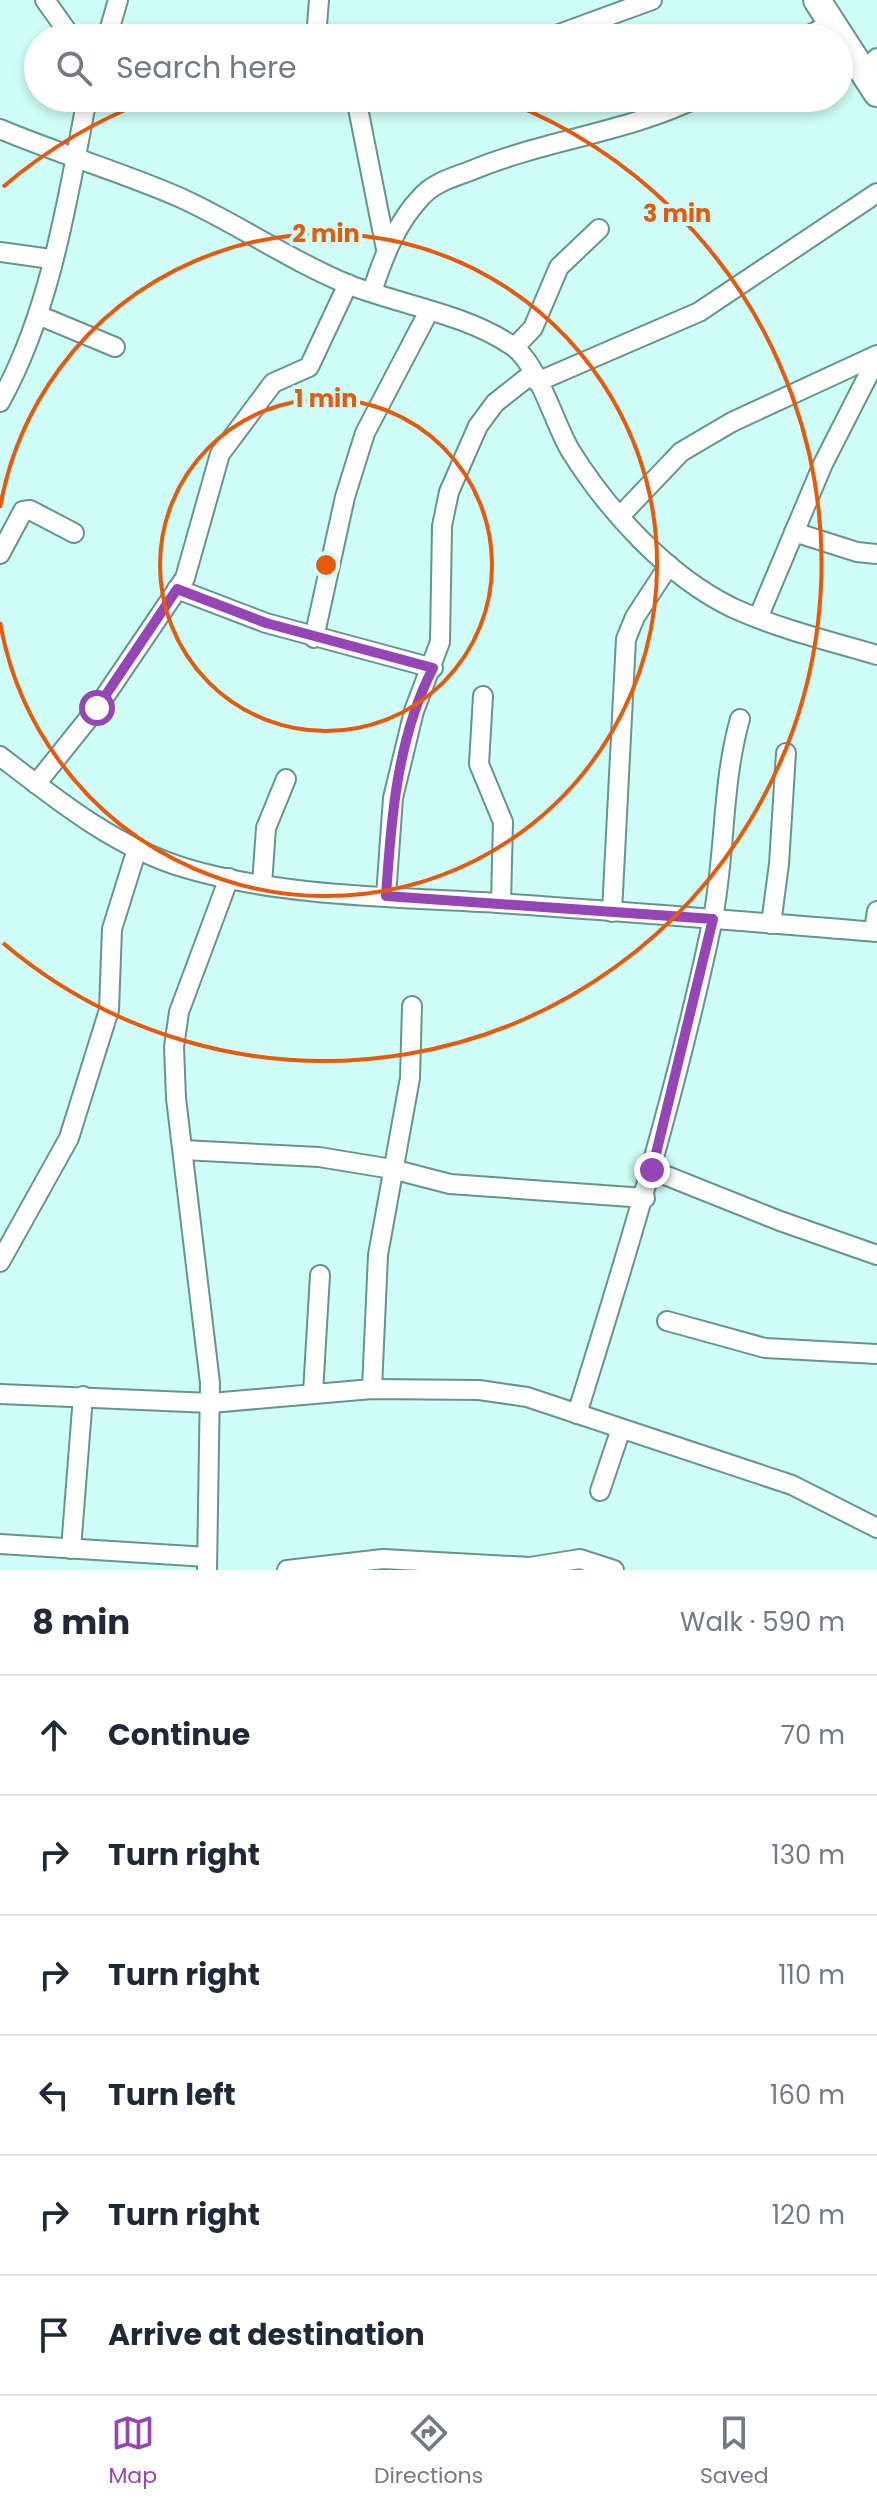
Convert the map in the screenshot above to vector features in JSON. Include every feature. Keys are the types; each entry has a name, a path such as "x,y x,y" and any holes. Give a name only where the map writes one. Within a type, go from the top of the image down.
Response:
{"highway":[{"path":"817,0 834,12"},
{"path":"853,34 876,61"},
{"path":"853,48 877,93"}],"street":[{"path":"45,0 62,24"},
{"path":"111,24 118,0"},
{"path":"317,24 319,0"},
{"path":"586,24 652,0"},
{"path":"0,402 18,369 38,315 84,112"},
{"path":"359,112 386,249"},
{"path":"372,292 386,249 414,206 433,186 523,152 667,112"},
{"path":"0,129 179,197 241,227 292,259 348,284 490,332 515,347 535,377 561,434 591,484 669,565 731,607 877,655"},
{"path":"386,896 393,798 414,711 433,668 442,623 442,526 449,492 478,426 495,403 535,377 699,312 877,193"},
{"path":"515,347 533,328 559,267 599,229"},
{"path":"0,252 51,259"},
{"path":"36,784 97,708 177,589 193,559 220,454 273,383 309,367 348,284"},
{"path":"314,638 345,497 365,433 429,311"},
{"path":"38,315 115,347"},
{"path":"621,515 681,452 732,422 877,357"},
{"path":"758,618 823,464 877,357"},
{"path":"0,362 18,369"},
{"path":"0,554 26,510 74,533"},
{"path":"794,532 857,552 877,554"},
{"path":"612,912 626,639 635,617 669,565"},
{"path":"177,589 314,638 433,668"},
{"path":"483,696 479,764 503,822 501,903"},
{"path":"577,1414 645,1198 713,919 729,760 740,719"},
{"path":"771,924 783,823 786,753"},
{"path":"0,756 75,814 137,849 185,868 262,884 876,932 877,911"},
{"path":"262,884 266,828 286,779"},
{"path":"0,1262 69,1138 109,1010 112,929 137,849"},
{"path":"0,1544 207,1563 211,1403 174,1047 179,1012 229,878"},
{"path":"372,1389 378,1255 410,1078 412,1006"},
{"path":"183,1150 319,1157 392,1169 450,1184 645,1198"},
{"path":"652,1170 780,1221 877,1255"},
{"path":"313,1393 320,1275"},
{"path":"667,1321 765,1348 877,1354"},
{"path":"0,1394 211,1403 372,1389 479,1390 527,1397 792,1485 877,1528"},
{"path":"71,1549 83,1396"},
{"path":"600,1491 621,1429"},
{"path":"287,1570 383,1559 547,1568 580,1559 614,1570"}],"route":[{"path":"97,708 177,589 314,638 370,649 433,668 414,711 393,798 386,896 713,919 652,1170"}]}
